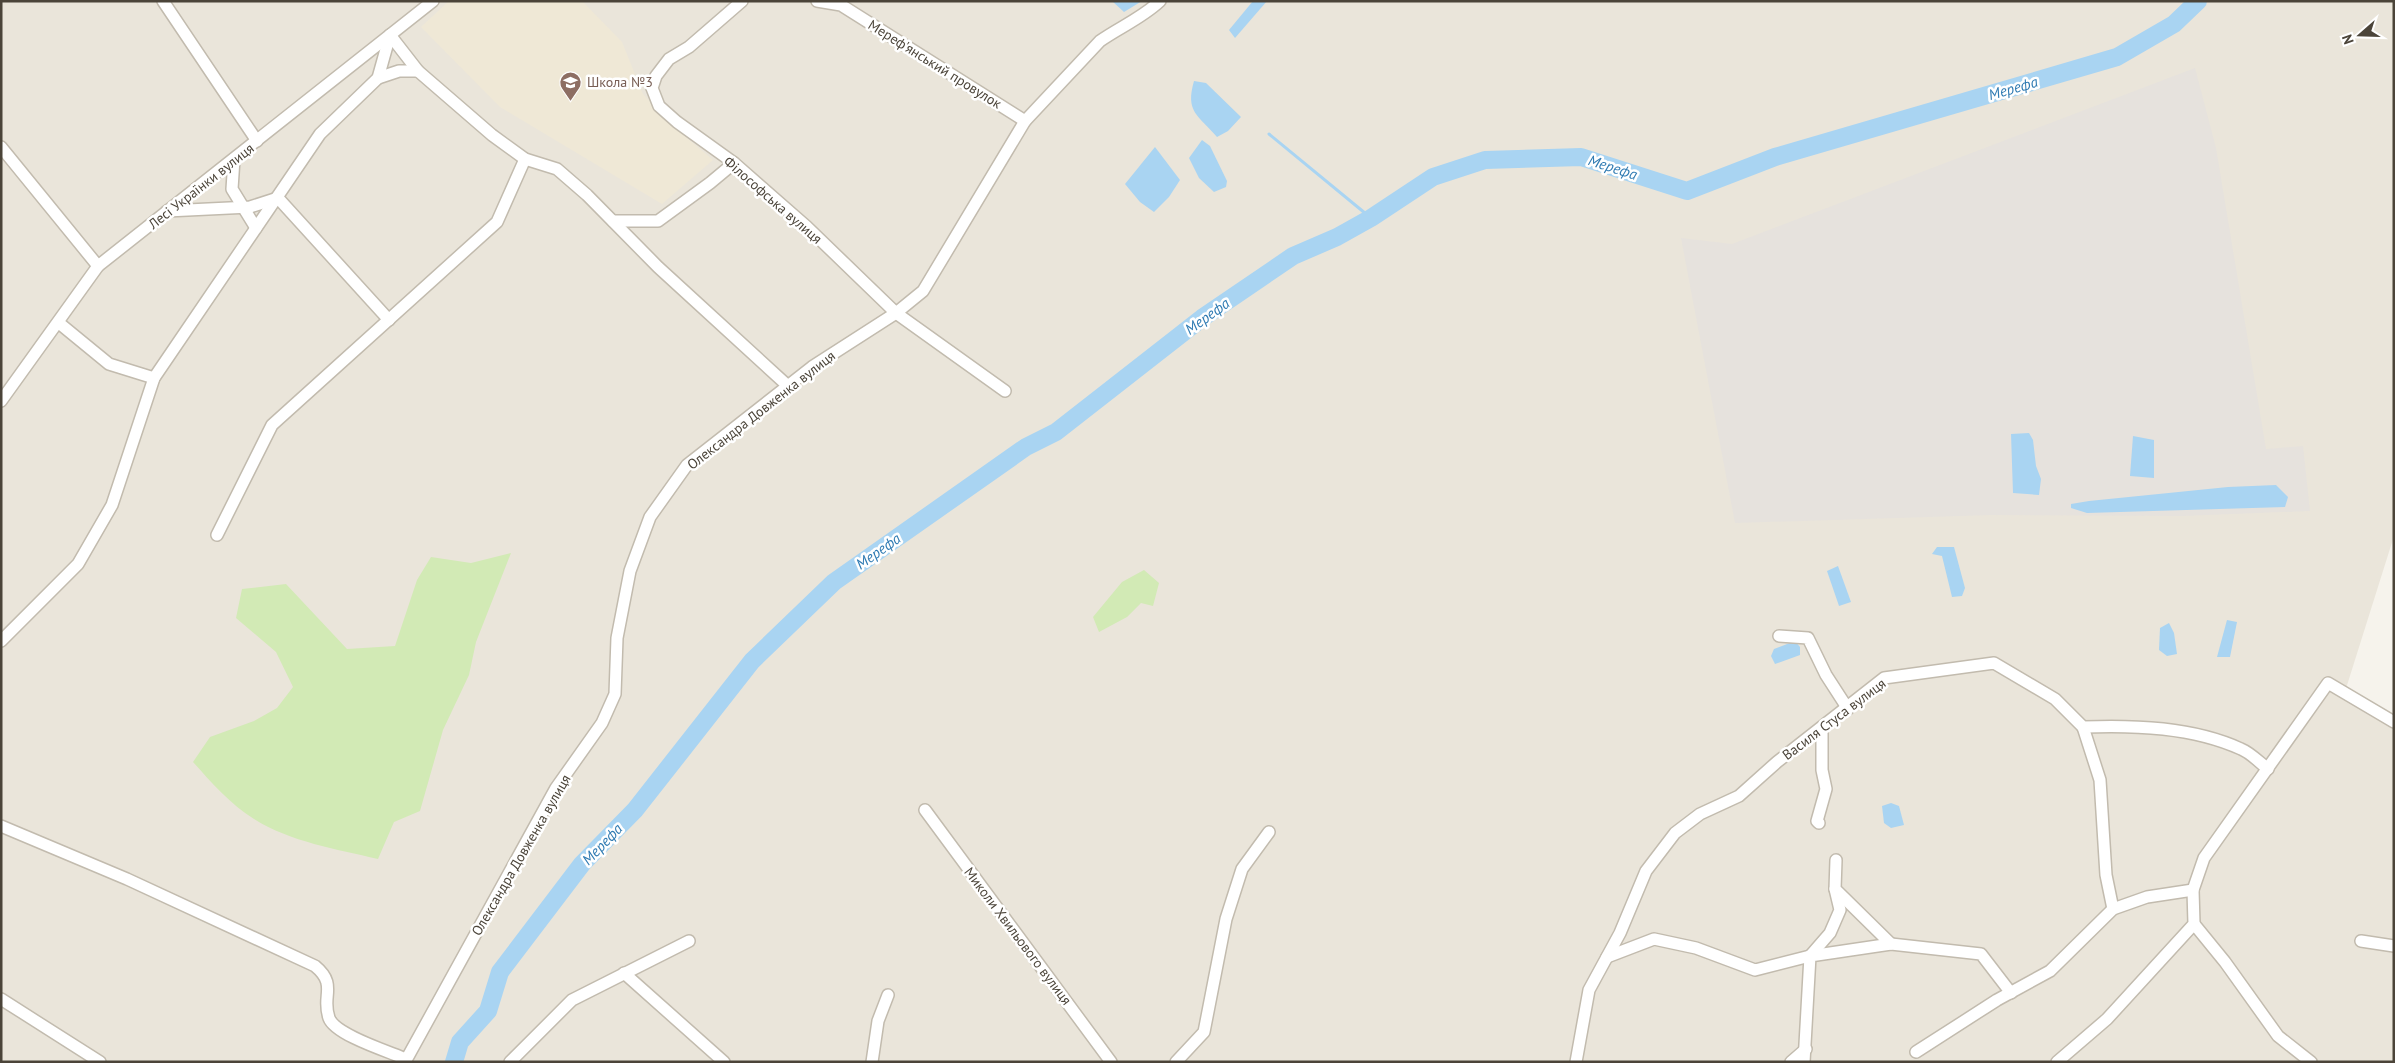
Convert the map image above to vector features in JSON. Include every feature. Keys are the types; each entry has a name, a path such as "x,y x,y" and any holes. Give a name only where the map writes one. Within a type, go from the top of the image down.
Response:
{"street":[{"path":"163,1 257,141"},
{"name":"Лесі Українки вулиця","path":"1,401 59,323 98,266 433,1"},
{"name":"Філософська вулиця","path":"742,1 689,47 669,59 656,76 652,88 659,106 677,122 734,163 807,227 896,313 1005,391"},
{"name":"Мереф'янський провулок","path":"816,1 841,6 1025,121"},
{"name":"Олександра Довженка вулиця","path":"405,1060 556,788 602,723 615,694 617,638 630,571 650,517 686,465 812,367 896,313 923,290 1025,121 1100,41 1114,31 1144,16 1160,1"},
{"path":"390,35 418,71 492,135 525,159 557,169 613,221 658,267 788,386"},
{"path":"378,78 390,35"},
{"path":"1,641 78,564 112,505 154,378 320,134 378,78 399,71 418,71"},
{"path":"1,147 98,266"},
{"path":"234,159 232,189 256,228"},
{"path":"217,535 272,425 497,222 525,159"},
{"path":"613,221 658,221 734,163"},
{"path":"167,212 242,208 278,198"},
{"path":"278,198 389,320"},
{"path":"59,323 109,364 154,378"},
{"path":"1779,636 1808,638 1826,676 1848,709"},
{"name":"Василя Стуса вулиця","path":"1578,1058 1589,990 1607,957 1646,872 1675,833 1700,814 1739,796 1777,762 1848,709 1884,678 1994,663 2055,699 2083,727"},
{"path":"2311,1062 2278,1036 2225,962 2194,924 2193,890 2204,858 2328,683 2394,722"},
{"path":"2113,909 2106,875 2100,780 2083,727 2120,726 2193,734 2242,749 2268,769"},
{"path":"1819,824 1817,820 1826,789 1822,770 1822,729"},
{"name":"Миколи Хвильового вулиця","path":"924,810 1111,1062"},
{"path":"1,826 128,879 315,966 326,975 329,986 327,1003 330,1020 341,1032 405,1060"},
{"path":"1176,1062 1204,1032 1226,919 1242,869 1269,832"},
{"path":"1804,1062 1810,956 1830,933 1840,910 1835,889 1836,860"},
{"path":"1835,889 1892,944"},
{"path":"1916,1052 2010,993 2050,971 2113,909 2147,897 2193,890"},
{"path":"2057,1062 2107,1019 2194,924"},
{"path":"1607,957 1654,939 1696,948 1755,970 1810,956 1892,944 1981,954 2010,993"},
{"path":"510,1062 572,1000 689,941"},
{"path":"2361,941 2394,946"},
{"path":"624,973 724,1062"},
{"path":"872,1062 878,1021 888,995"},
{"path":"1,999 100,1062"},
{"path":"1791,1062 1806,1049"}],"shaded area":[{"name":"Мерефа","path":"1,1 2394,1 2394,536 2343,698 2394,726 2394,1062 1,1062"},
{"name":"Школа №3","path":"449,1 582,1 622,42 643,94 668,122 713,160 662,204 500,107 421,27"},
{"path":"2195,68 2216,148 2266,449 2303,446 2310,511 2182,516 1991,515 1735,523 1681,238 1732,244"}],"green space":[{"path":"511,553 476,642 469,675 443,730 420,811 394,822 378,859 314,844 268,827 237,807 193,762 210,737 254,721 277,708 293,687 276,652 236,618 242,589 286,584 347,649 395,646 417,580 431,557 471,563"},
{"path":"1144,570 1159,583 1153,606 1141,603 1127,617 1099,632 1093,617 1122,582"}],"water":[{"path":"1112,1 1142,1 1124,12"},
{"path":"1253,1 1267,1 1235,38 1229,30"},
{"path":"1194,81 1206,83 1241,117 1228,131 1217,137 1199,118 1192,107 1191,100"},
{"path":"1202,140 1210,146 1227,181 1226,187 1214,192 1199,178 1189,158"},
{"path":"1155,147 1180,180 1169,197 1154,212 1140,202 1125,184"},
{"path":"2029,433 2033,440 2036,466 2041,479 2039,495 2013,493 2011,434"},
{"path":"2133,436 2154,440 2154,478 2130,476"},
{"path":"2276,485 2288,497 2285,507 2087,513 2071,508 2071,504 2089,501 2228,487"},
{"path":"1937,547 1954,547 1965,588 1962,596 1952,597 1942,556 1932,554"},
{"path":"1838,566 1851,602 1839,606 1827,571"},
{"path":"2227,620 2237,622 2230,657 2217,657"},
{"path":"2169,623 2174,633 2177,654 2167,656 2159,650 2160,628"},
{"path":"1795,641 1800,647 1800,655 1775,664 1771,656 1774,649"},
{"path":"1891,803 1899,806 1904,825 1891,828 1884,823 1882,806"}],"waterway":[{"name":"Мерефа","path":"454,1062 460,1042 488,1011 500,972 582,864 635,810 752,661 834,582 1026,447 1056,432 1202,318 1293,256 1337,237 1371,218 1433,177 1485,160 1581,157 1687,191 1775,157 2117,57 2174,24 2198,1"},
{"path":"1269,134 1371,218"}],"place":[{"name":"Школа №3","path":"571,101"}]}
